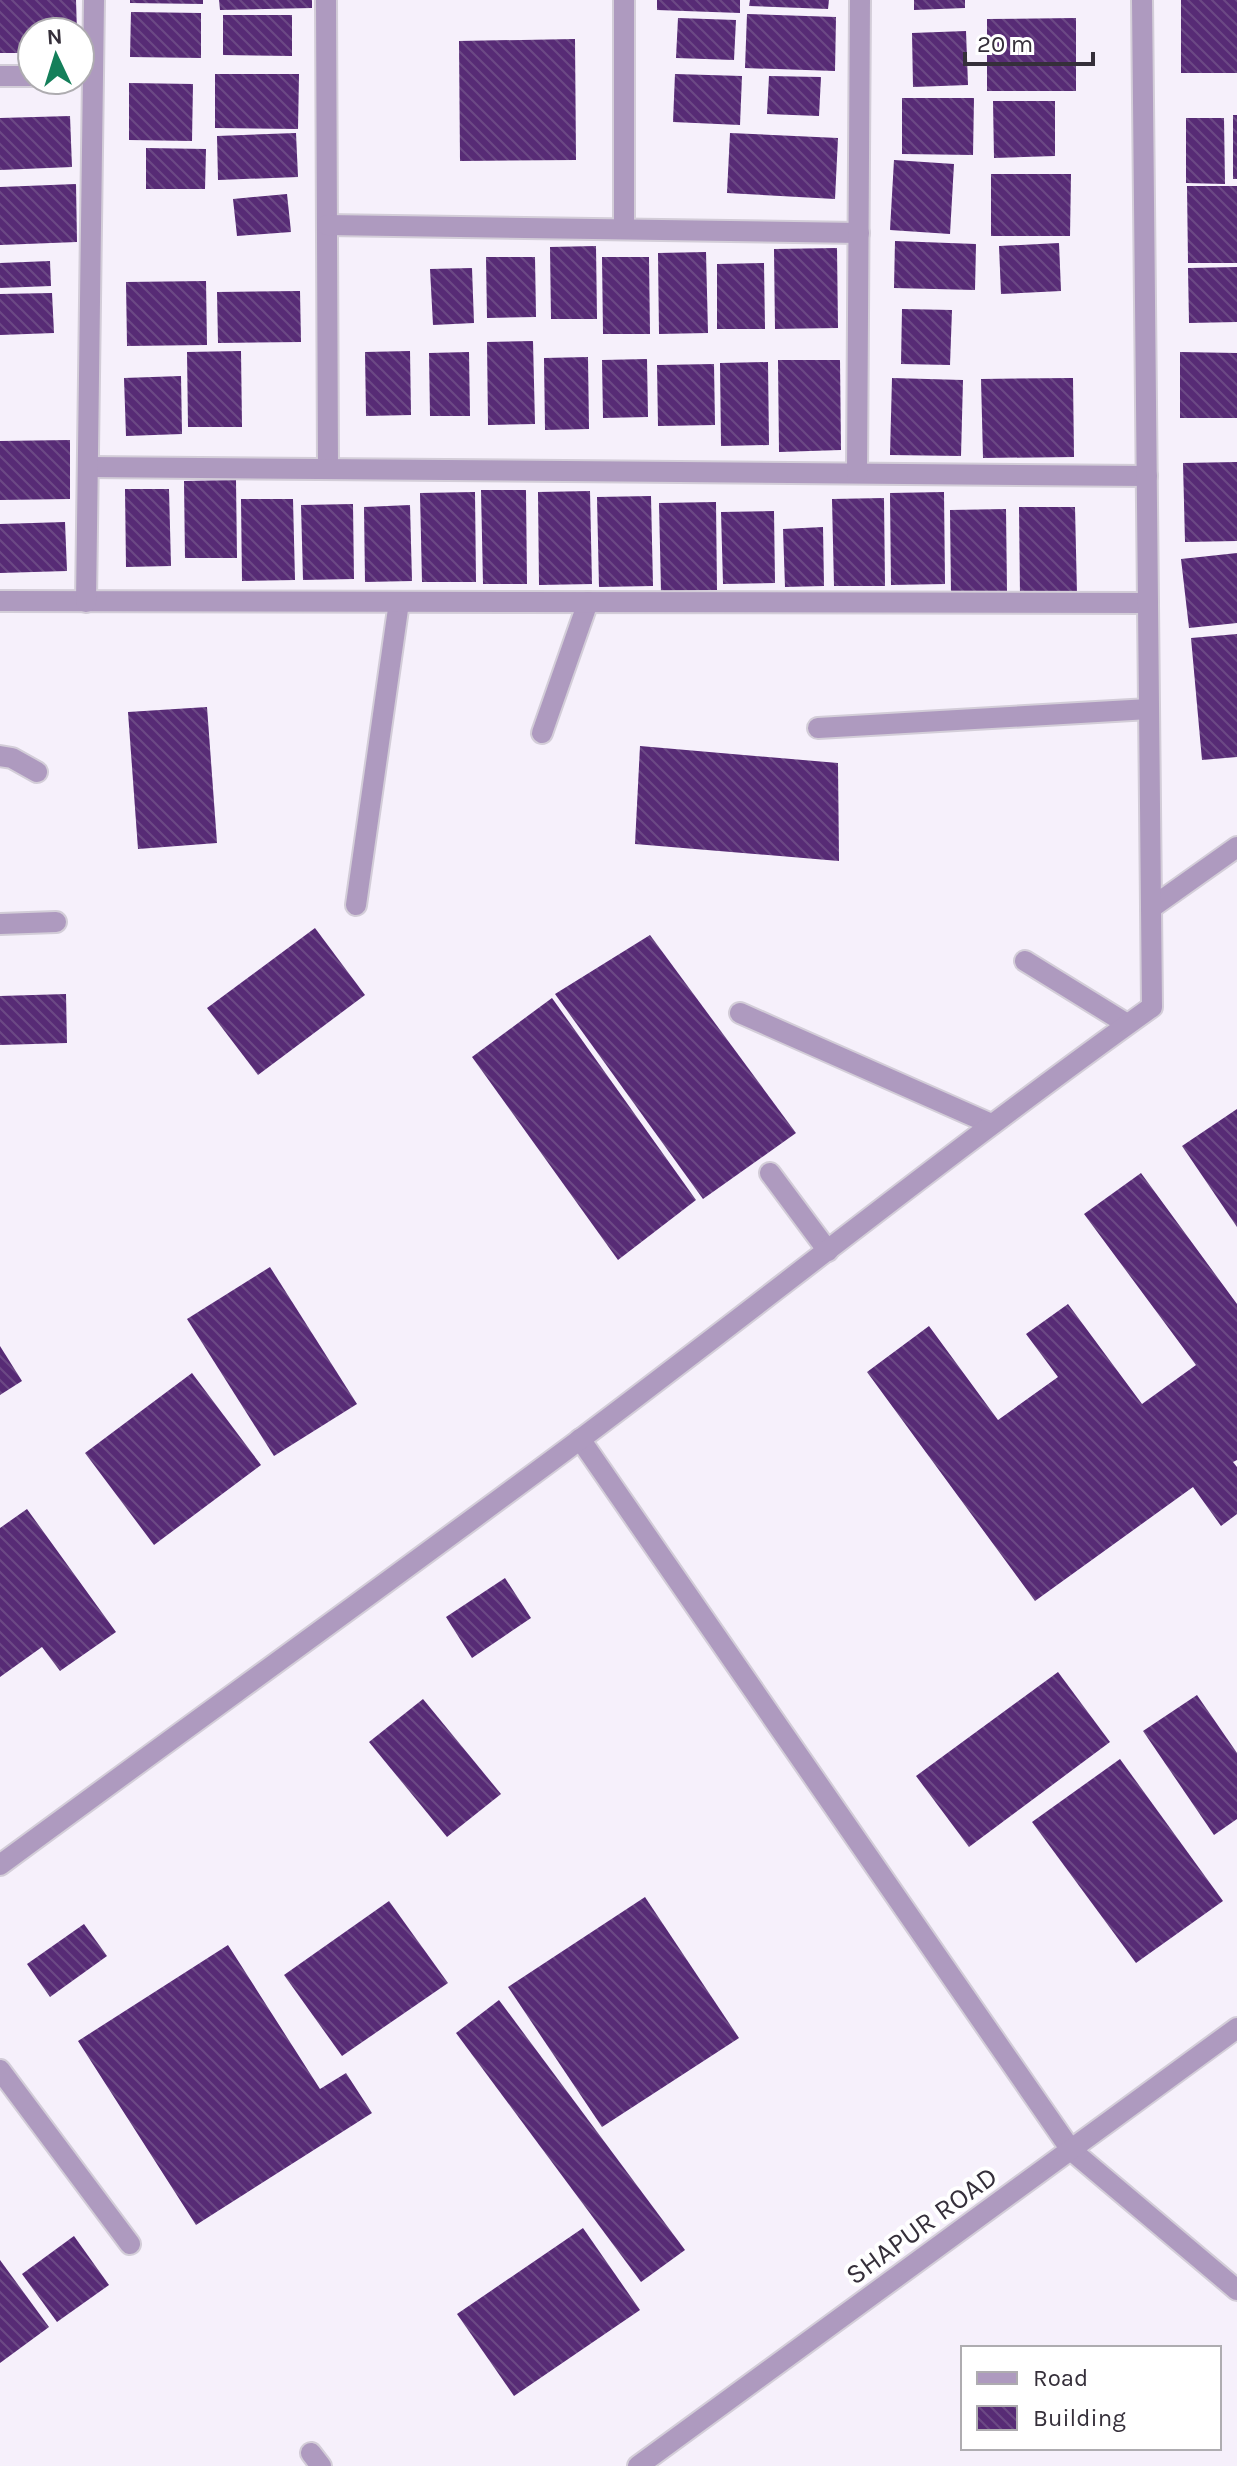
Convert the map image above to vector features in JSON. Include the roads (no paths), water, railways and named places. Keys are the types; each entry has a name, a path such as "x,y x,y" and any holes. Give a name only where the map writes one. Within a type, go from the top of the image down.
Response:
{"street":[{"path":"326,0 328,469"},
{"path":"624,0 624,229"},
{"path":"857,473 860,0"},
{"path":"0,1865 580,1439 991,1124 1152,1007 1142,0"},
{"path":"86,602 89,467 87,96"},
{"path":"327,225 859,233"},
{"path":"89,467 1147,476"},
{"path":"0,601 1148,603"},
{"path":"356,905 399,602"},
{"path":"542,733 588,602"},
{"path":"818,728 1149,709"},
{"path":"0,756 12,758 37,772"},
{"path":"1151,908 1237,847"},
{"path":"0,924 56,922"},
{"path":"1025,961 1127,1024"},
{"path":"740,1013 991,1124"},
{"path":"770,1173 828,1251"},
{"path":"580,1439 1071,2150 1237,2290"},
{"name":"SHAPUR ROAD","path":"638,2466 1237,2028"},
{"path":"0,2070 130,2244"}]}
